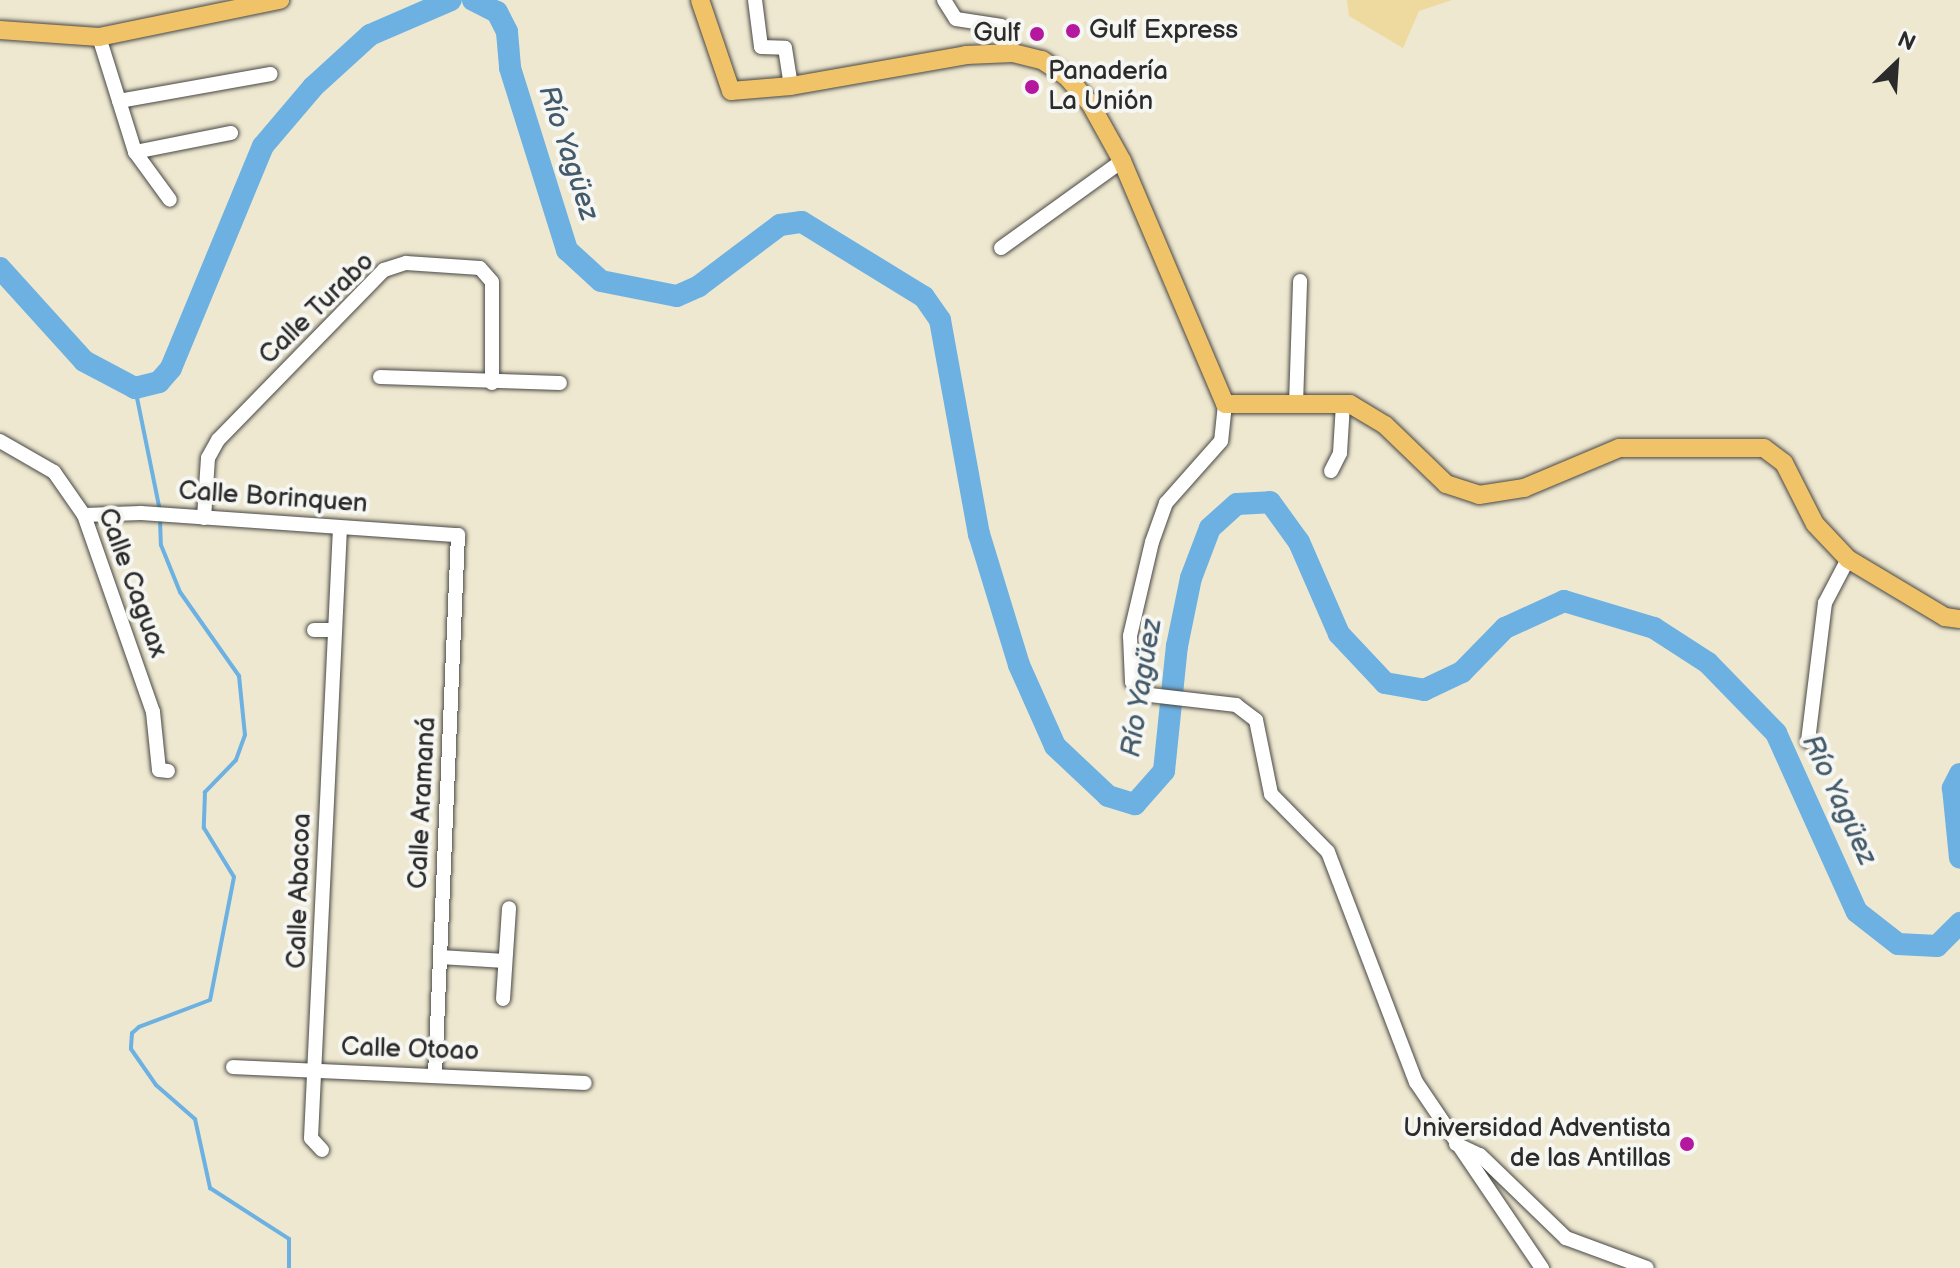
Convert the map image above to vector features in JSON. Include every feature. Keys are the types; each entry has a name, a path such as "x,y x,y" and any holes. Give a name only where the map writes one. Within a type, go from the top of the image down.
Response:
{"main road":[{"path":"0,30 99,37 280,0"},
{"path":"700,0 731,91 791,86 926,61 1013,53 1042,60 1067,77 1091,105 1122,161 1225,404 1343,404 1366,410 1446,484 1479,495 1524,488 1619,448 1764,448 1784,463 1815,524 1848,559 1945,617 1960,619"}],"street":[{"path":"755,0 761,47 785,48 791,86"},
{"path":"944,0 956,19 1001,26 1013,53"},
{"path":"99,37 135,152 170,200"},
{"path":"119,101 271,74"},
{"path":"135,152 231,133"},
{"path":"1001,248 1122,161"},
{"name":"Calle Turabo","path":"204,518 208,458 218,440 384,270 406,263 480,268 492,282 492,383"},
{"path":"1296,404 1300,281"},
{"path":"380,377 560,383"},
{"path":"1225,404 1221,441 1166,503 1152,542 1130,636 1132,682 1150,695 1236,705 1256,720 1271,794 1328,852 1416,1082 1542,1268"},
{"path":"1331,471 1340,453 1343,404"},
{"name":"Calle Caguax","path":"0,441 54,472 84,515 153,712 159,770 168,771"},
{"name":"Calle Borinquen","path":"84,515 141,513 458,535"},
{"name":"Calle Abacoa","path":"322,1150 311,1138 340,528"},
{"name":"Calle Aramaná","path":"435,1074 458,535"},
{"path":"1808,741 1825,603 1848,559"},
{"path":"314,630 335,630"},
{"path":"503,999 509,908"},
{"path":"440,957 505,961"},
{"name":"Calle Otoao","path":"233,1067 585,1083"},
{"path":"1456,1144 1480,1155 1566,1238 1647,1268"}],"sand":[{"path":"1347,0 1452,0 1419,11 1403,48 1349,16"}],"waterway":[{"name":"Río Yagüez","path":"0,268 84,361 135,388 159,382 171,368 263,146 313,87 370,35 451,0"},
{"name":"Río Yagüez","path":"473,0 497,12 507,32 510,68 567,250 601,281 677,296 699,286 780,225 802,222 924,297 940,320 979,534 1019,665 1055,746 1108,796 1135,804 1164,771 1177,646 1191,578 1210,528 1237,504 1270,502 1299,542 1339,634 1385,683 1424,690 1462,672 1505,628 1564,601 1654,628 1708,663 1776,733 1857,912 1898,944 1937,946 1960,923"},
{"path":"135,388 160,511"},
{"path":"160,520 161,545 180,592 239,676 245,735 236,760 205,792 204,828 234,877 210,1000 139,1027 132,1033 131,1049 156,1085 195,1119 210,1188 289,1239 289,1268"},
{"name":"Río Yagüez","path":"1960,774 1953,788 1960,858"}],"place":[{"name":"Gulf Express","path":"1073,31"},
{"name":"Gulf","path":"1037,34"},
{"name":"Panadería La Unión","path":"1032,87"},
{"name":"Universidad Adventista de las Antillas","path":"1687,1144"}]}
